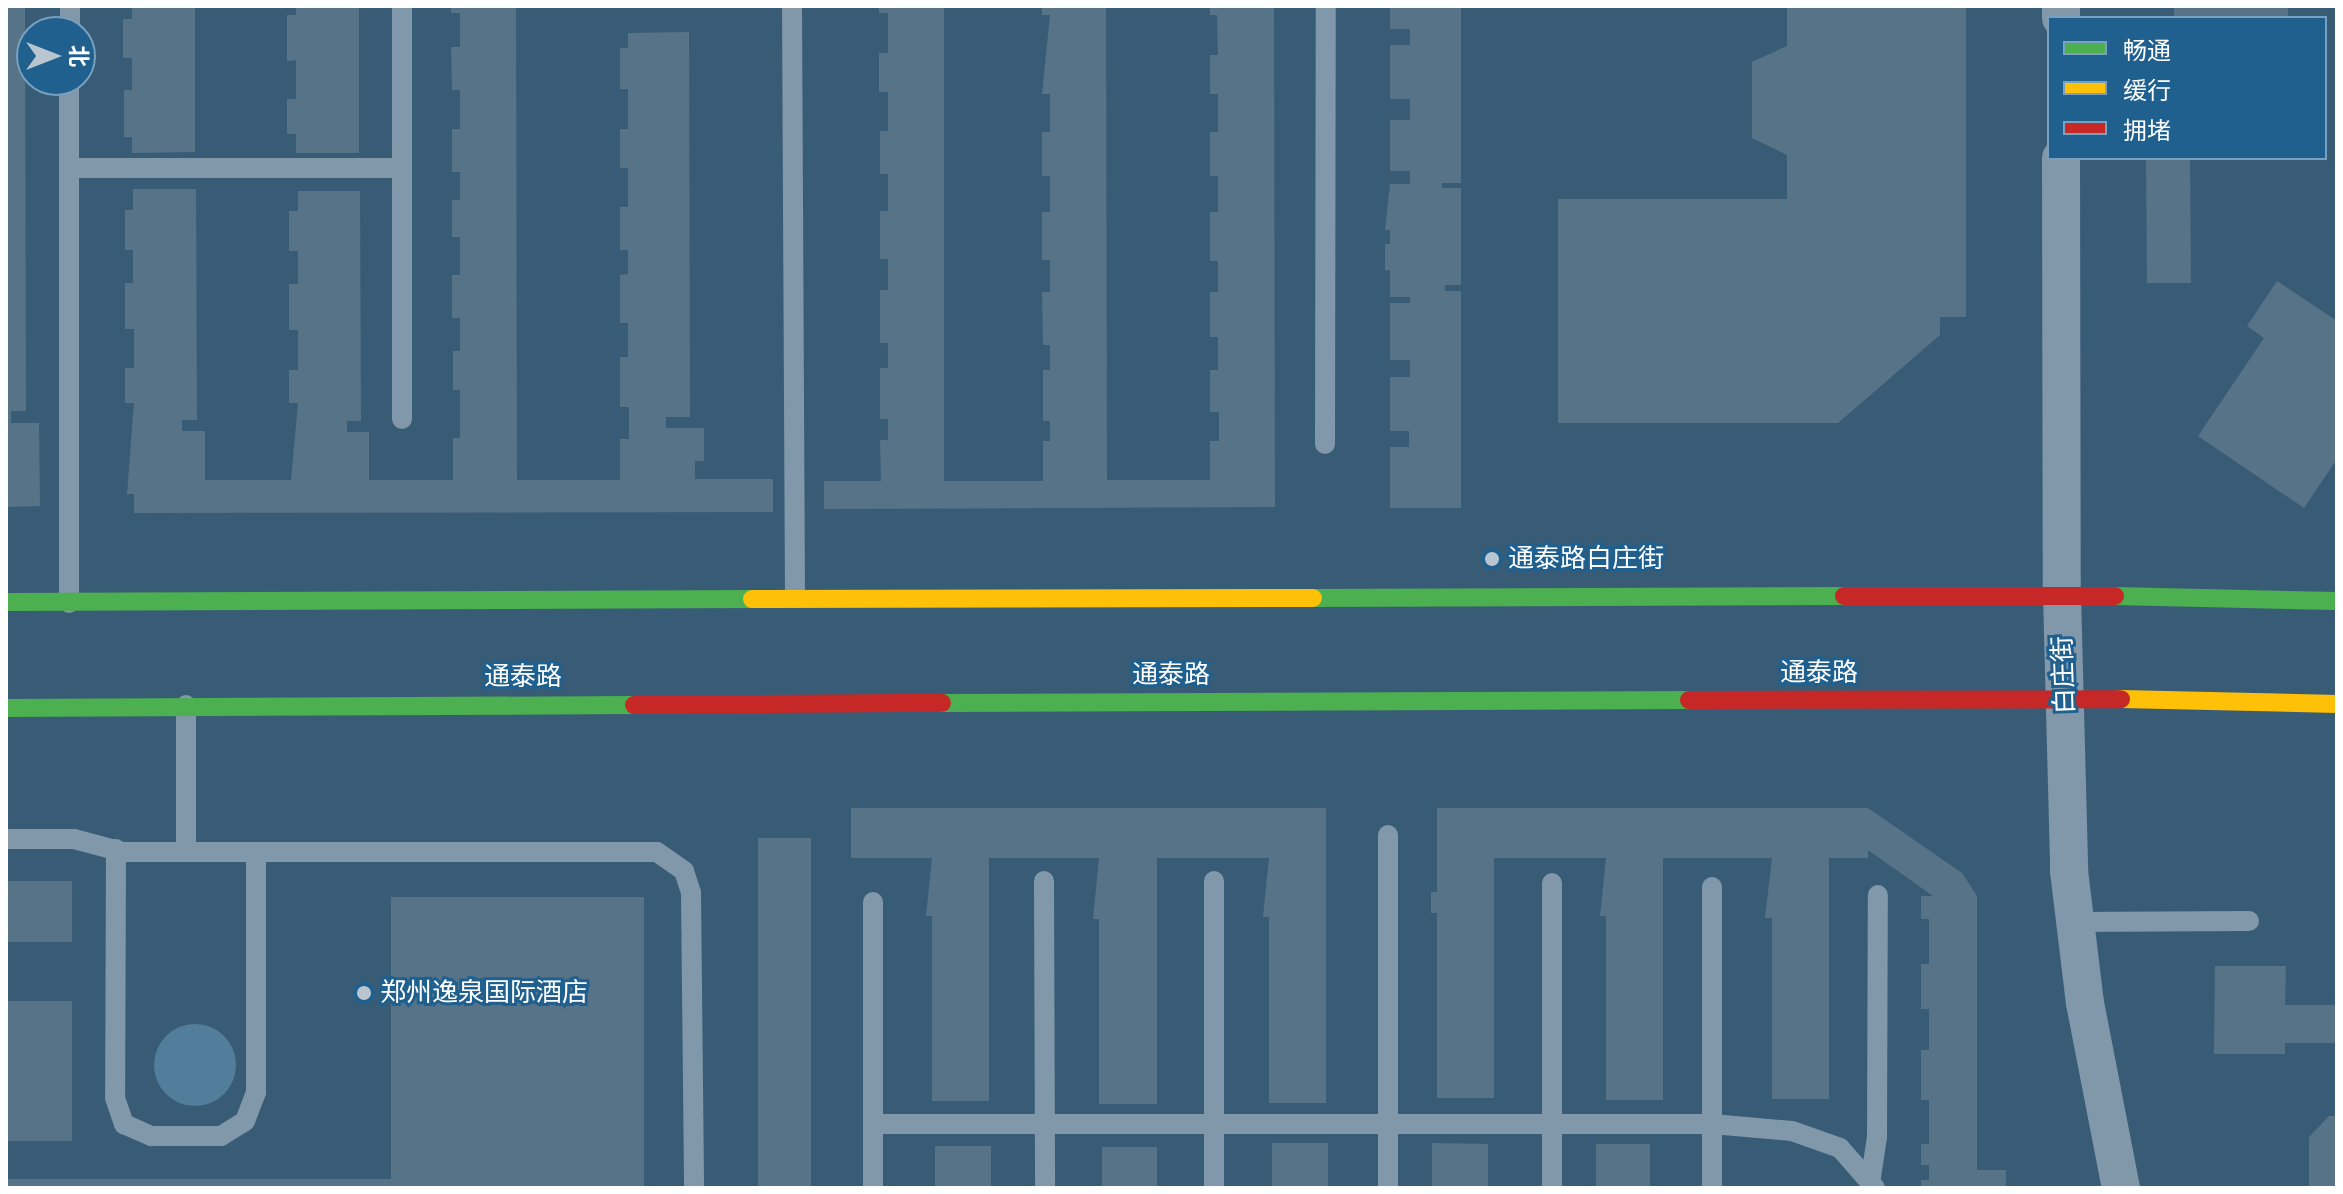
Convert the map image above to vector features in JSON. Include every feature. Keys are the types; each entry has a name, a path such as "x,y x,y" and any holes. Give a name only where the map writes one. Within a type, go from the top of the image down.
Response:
{"street":[{"name":"白庄街","path":"2061,160 2062,595 2069,871 2121,1188"},
{"path":"6,602 2062,595 2337,601"},
{"name":"通泰路","path":"6,708 2065,698 2337,704"}],"lane":[{"path":"402,6 402,419"},
{"path":"792,6 795,598"},
{"path":"1325,444 1326,6"},
{"path":"69,96 69,603"},
{"path":"69,168 402,168"},
{"path":"186,705 186,852"},
{"path":"1388,835 1388,1188"},
{"path":"6,839 74,839 116,849 186,852 657,852 684,871 691,893 694,1188"},
{"path":"116,849 115,1098 124,1124 151,1136 221,1136 245,1121 251,1107 256,1092 256,852"},
{"path":"1044,881 1045,1188"},
{"path":"1214,881 1214,1188"},
{"path":"1552,883 1552,1188"},
{"path":"1712,887 1712,1188"},
{"path":"1873,1183 1877,1137 1878,895"},
{"path":"873,902 873,1188"},
{"path":"2075,922 2249,921"},
{"path":"873,1124 1712,1124 1804,1135 1840,1148 1873,1183"}],"water":[{"path":"195,1024 211,1027 224,1036 233,1049 236,1065 233,1081 224,1094 211,1103 195,1106 179,1103 166,1094 157,1081 154,1065 157,1049 166,1036 179,1027"}],"building":[{"path":"6,6 25,6 25,16 16,16 16,96 25,96 26,411 11,411 11,423 39,423 40,506 6,507"},
{"path":"132,6 195,6 195,152 132,153 132,137 124,137 124,90 132,90 132,58 123,58 123,19 132,19"},
{"path":"296,6 359,6 359,153 296,153 296,134 287,134 287,99 296,99 296,60 287,61 287,15 296,15"},
{"path":"451,6 516,6 517,480 620,480 620,439 629,439 629,407 620,407 620,357 628,357 628,323 620,323 620,275 628,274 628,250 620,250 620,207 628,207 628,168 620,168 620,129 628,129 628,89 620,89 620,48 628,48 628,33 689,32 690,417 666,417 666,428 704,428 704,461 695,461 695,479 773,479 773,512 134,513 134,494 127,494 134,403 125,403 125,368 134,368 134,329 125,329 125,283 133,283 133,250 125,250 125,210 133,210 133,189 196,189 197,420 182,420 182,431 205,431 205,480 291,480 298,403 289,403 289,370 298,370 298,330 289,330 289,284 298,284 298,251 289,251 289,211 298,211 298,191 360,191 361,421 347,421 347,432 369,432 369,480 453,480 453,438 460,438 460,390 453,390 453,351 460,351 460,318 452,318 452,275 460,275 460,237 452,237 452,200 460,200 460,172 452,172 452,129 460,129 460,90 452,90 451,47 460,47 460,13 451,13"},
{"path":"879,6 944,6 944,481 1043,481 1043,441 1050,441 1050,421 1043,421 1043,370 1050,370 1050,345 1043,345 1042,292 1050,292 1050,260 1042,260 1042,212 1050,212 1050,176 1042,176 1042,132 1050,132 1050,94 1042,94 1050,15 1042,15 1042,6 1106,6 1107,480 1210,480 1210,441 1219,441 1219,412 1210,412 1210,370 1218,370 1218,337 1210,337 1210,292 1218,292 1218,261 1210,261 1210,212 1218,212 1218,176 1210,176 1210,132 1218,132 1218,94 1210,94 1210,55 1218,55 1217,15 1210,15 1210,6 1274,6 1275,507 824,509 824,481 881,481 880,440 888,440 888,419 880,419 880,368 888,368 888,343 880,343 880,290 888,290 888,259 880,259 880,211 888,211 888,174 880,174 880,131 888,131 888,92 879,92 879,53 888,53 888,13 879,13"},
{"path":"1390,6 1461,6 1461,183 1442,183 1442,188 1461,188 1461,285 1445,285 1445,291 1461,291 1461,508 1390,508 1390,447 1409,447 1409,431 1390,431 1390,377 1410,377 1410,360 1390,360 1390,303 1410,303 1410,297 1390,297 1390,270 1385,270 1385,244 1390,244 1390,230 1385,230 1390,184 1410,184 1410,171 1390,171 1390,120 1410,120 1410,99 1390,99 1390,45 1410,45 1410,29 1390,29"},
{"path":"1787,6 1966,6 1966,317 1940,317 1940,335 1838,423 1558,423 1558,199 1787,199 1787,155 1752,138 1752,62 1787,46"},
{"path":"2174,6 2288,6 2288,16 2174,16"},
{"path":"2146,160 2190,160 2191,283 2147,283"},
{"path":"2277,281 2337,321 2337,459 2304,508 2198,436 2264,338 2247,326"},
{"path":"851,808 1326,808 1326,1103 1269,1103 1269,917 1263,917 1269,858 1157,858 1157,1104 1099,1104 1099,919 1093,919 1099,858 989,858 989,1101 932,1101 932,916 926,916 932,858 851,858"},
{"path":"1437,808 1868,808 1962,873 1977,896 1977,1170 2006,1170 2006,1188 1921,1188 1921,1180 1929,1180 1929,1165 1921,1165 1921,1144 1929,1144 1929,1100 1921,1100 1921,1050 1929,1050 1929,1009 1921,1009 1921,964 1929,964 1929,919 1921,919 1921,896 1933,896 1868,850 1868,858 1829,858 1829,1099 1772,1099 1772,918 1765,918 1772,858 1663,858 1663,1100 1606,1100 1606,916 1600,916 1606,858 1494,858 1494,1098 1437,1098 1437,913 1431,913 1431,892 1437,892"},
{"path":"758,838 811,838 811,1188 758,1188"},
{"path":"6,881 72,881 72,942 6,942"},
{"path":"391,897 644,897 644,1188 6,1188 6,1179 391,1179"},
{"path":"2215,966 2286,966 2285,1005 2337,1005 2337,1043 2285,1043 2285,1054 2214,1054"},
{"path":"6,1001 72,1001 72,1141 6,1141"},
{"path":"2329,1116 2337,1116 2337,1188 2309,1188 2309,1137"},
{"path":"1272,1143 1328,1143 1328,1188 1272,1188"},
{"path":"1432,1143 1488,1144 1488,1188 1432,1188"},
{"path":"1596,1144 1650,1144 1650,1188 1596,1188"},
{"path":"935,1146 991,1146 991,1188 935,1188"},
{"path":"1102,1147 1157,1147 1157,1188 1102,1188"}],"traffic: fast":[{"path":"1313,598 1844,596"},
{"path":"2115,596 2337,601"},
{"path":"6,602 752,599"},
{"path":"942,703 1689,700"},
{"path":"6,708 634,705"}],"traffic: slow":[{"path":"752,599 1313,598"},
{"path":"2121,699 2337,704"}],"traffic: jam":[{"path":"1844,596 2115,596"},
{"path":"1689,700 2121,699"},
{"path":"634,705 942,703"}],"place":[{"name":"通泰路白庄街","path":"1492,559"},
{"name":"郑州逸泉国际酒店","path":"364,993"}]}
